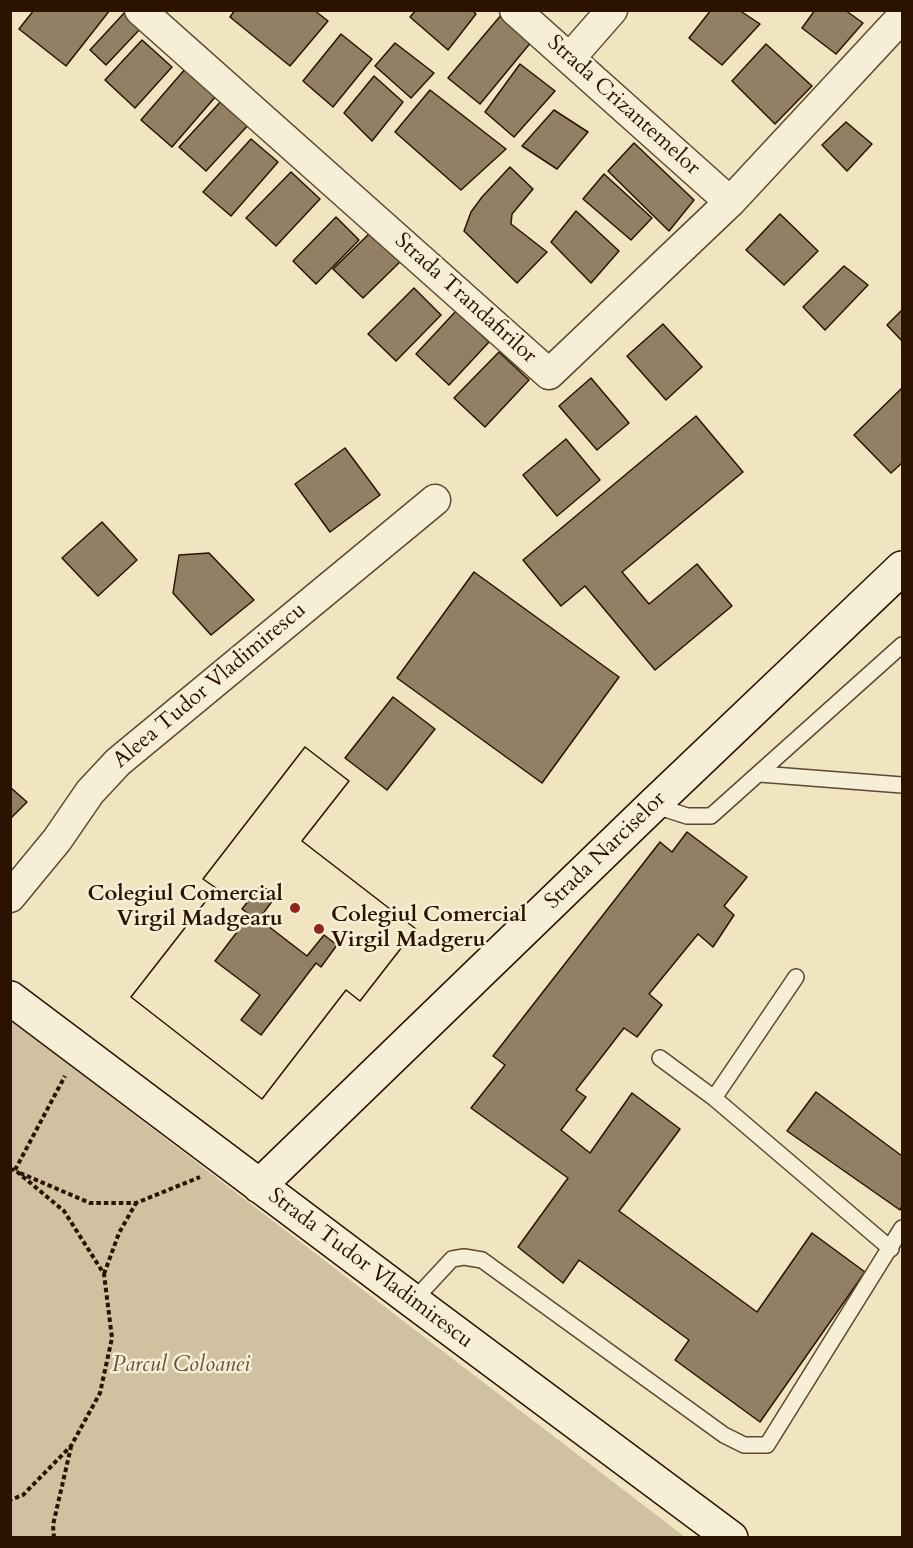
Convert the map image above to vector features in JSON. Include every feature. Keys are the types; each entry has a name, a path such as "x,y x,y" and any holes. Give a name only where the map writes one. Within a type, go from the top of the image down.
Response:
{"main road":[{"name":"Strada Narciselor","path":"259,1186 653,805 903,568"},
{"name":"Strada Tudor Vladimirescu","path":"10,998 731,1538"}],"street":[{"name":"Strada Trandafirilor","path":"140,10 549,374 730,202 903,17"},
{"name":"Strada Crizantemelor","path":"515,10 730,202"},
{"path":"570,58 612,10"},
{"name":"Aleea Tudor Vladimirescu","path":"10,897 57,840 90,792 118,762 435,500"}],"lane":[{"path":"653,805 687,816 711,816 903,645"},
{"path":"760,774 903,785"},
{"path":"714,1098 796,976"},
{"path":"660,1058 714,1098 891,1249"},
{"path":"413,1301 452,1259 464,1257 482,1260 724,1435 744,1445 767,1445 903,1228"}],"path":[{"path":"12,1169 78,1050"},
{"path":"12,1169 90,1203 136,1203 231,1165"},
{"path":"10,1500 23,1495 71,1446 100,1394 112,1338 104,1274 64,1211 12,1169"},
{"path":"104,1274 118,1233 136,1203"},
{"path":"54,1538 53,1525 71,1446"}],"green space":[{"name":"Parcul Coloanei","path":"11,1020 685,1537 11,1537"}],"building":[{"path":"34,10 110,10 66,66 19,29"},
{"path":"235,10 314,10 328,21 290,66 230,17"},
{"path":"416,10 472,10 476,14 448,50 410,17"},
{"path":"711,10 739,10 760,24 722,65 689,38"},
{"path":"815,10 845,10 863,23 836,54 802,28"},
{"path":"126,11 142,27 106,65 90,50"},
{"path":"502,14 532,41 480,104 448,78"},
{"path":"341,34 372,59 333,107 303,81"},
{"path":"142,40 172,67 135,108 105,80"},
{"path":"395,43 434,73 411,98 375,66"},
{"path":"766,44 812,86 775,124 732,81"},
{"path":"520,64 555,91 514,137 485,112"},
{"path":"186,68 217,95 172,147 141,120"},
{"path":"374,76 403,102 372,141 344,113"},
{"path":"430,90 506,149 461,190 395,132"},
{"path":"224,98 251,122 206,171 179,147"},
{"path":"554,110 588,132 557,169 522,146"},
{"path":"846,122 872,144 847,171 822,145"},
{"path":"251,139 278,162 231,216 203,192"},
{"path":"634,143 694,200 669,231 608,171"},
{"path":"510,167 533,189 512,214 511,224 547,252 517,283 464,231 471,212"},
{"path":"291,172 320,199 276,246 246,218"},
{"path":"604,174 652,218 631,240 583,199"},
{"path":"576,211 619,251 591,283 551,242"},
{"path":"780,214 818,251 784,285 746,250"},
{"path":"336,217 359,240 316,284 293,261"},
{"path":"373,230 402,260 363,298 333,269"},
{"path":"844,266 868,285 825,330 803,307"},
{"path":"414,288 441,315 396,361 368,334"},
{"path":"902,310 902,341 887,325"},
{"path":"456,311 489,342 449,385 416,354"},
{"path":"663,324 702,367 666,400 627,356"},
{"path":"499,352 529,380 485,427 454,398"},
{"path":"591,378 629,423 597,450 559,406"},
{"path":"902,388 902,463 891,473 854,435"},
{"path":"696,416 743,472 622,572 649,604 697,564 732,606 655,670 585,586 561,606 523,560"},
{"path":"566,439 600,480 557,516 523,475"},
{"path":"345,448 380,495 330,532 295,484"},
{"path":"102,522 137,560 98,596 62,558"},
{"path":"209,553 254,600 211,635 173,593 179,555"},
{"path":"474,572 619,677 542,783 397,678"},
{"path":"393,697 435,729 387,790 345,758"},
{"name":"Colegiul Comercial Virgil Madgearu","path":"305,747 349,781 302,841 416,929 360,1001 346,990 262,1099 131,997 216,888 203,879","holes":["261,885 276,896 259,919 307,956 324,935 337,945 321,967 316,963 261,1035 241,1020 260,995 215,961 250,915 242,909"]},
{"name":"Colegiul Comercial Virgil Madgearu","path":"305,747 349,781 302,841 416,929 360,1001 346,990 262,1099 131,997 216,888 203,879"},
{"path":"10,787 27,802 10,819"},
{"path":"687,832 747,877 724,906 734,915 713,947 698,934 649,994 662,1005 637,1037 624,1028 576,1090 586,1097 561,1130 590,1153 632,1093 680,1129 619,1211 757,1312 812,1233 865,1272 760,1422 675,1360 689,1340 579,1260 563,1283 518,1247 568,1178 471,1108 505,1065 493,1056 660,842 672,852"},
{"path":"816,1092 902,1156 902,1206 900,1210 787,1131"}],"place":[{"name":"Colegiul Comercial Virgil Madgearu","path":"295,908"},
{"name":"Colegiul Comercial Virgil Madgeru","path":"319,929"}]}
